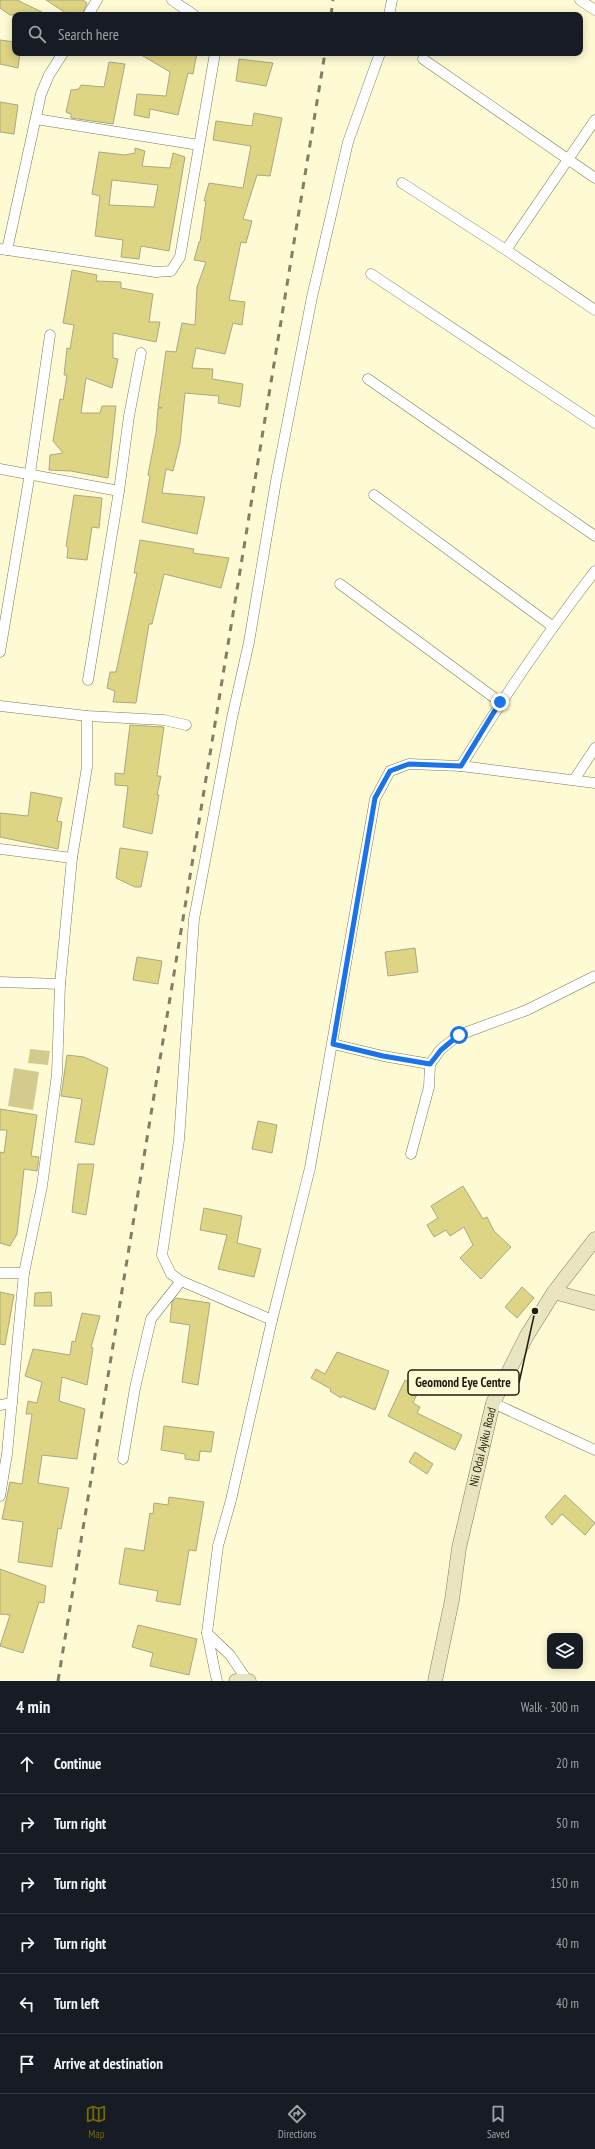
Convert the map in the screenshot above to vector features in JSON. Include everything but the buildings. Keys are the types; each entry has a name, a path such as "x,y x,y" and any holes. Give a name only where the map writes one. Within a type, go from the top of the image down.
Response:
{"street":[{"path":"90,12 98,0"},
{"path":"172,0 190,12"},
{"path":"390,12 392,0"},
{"path":"580,0 595,10"},
{"path":"61,56 44,88 4,249 156,272 171,271 180,257 214,56"},
{"path":"272,1320 181,1281 171,1274 162,1255 180,1140 194,919 232,718 249,642 278,474 313,290 348,142 379,56"},
{"path":"423,59 595,178"},
{"path":"36,119 199,145"},
{"path":"506,250 595,120"},
{"path":"402,183 595,310"},
{"path":"371,274 595,423"},
{"path":"0,652 30,473 50,335"},
{"path":"88,680 119,491 129,416 141,353"},
{"path":"368,380 595,536"},
{"path":"0,469 30,473 119,491"},
{"path":"374,495 552,626"},
{"path":"461,766 500,702 552,626 595,571"},
{"path":"340,584 500,702"},
{"path":"0,706 87,716 121,716 186,725"},
{"path":"0,1496 7,1454 24,1273 42,1186 57,1074 60,984 72,858 87,766 87,716"},
{"path":"574,780 595,748"},
{"path":"217,1681 207,1633 218,1546 231,1500 272,1320 310,1168 375,798 390,771 409,764 461,766 595,783"},
{"path":"0,849 72,858"},
{"path":"411,1154 429,1087 430,1064 441,1050 459,1035 527,1010 595,976"},
{"path":"0,982 60,984"},
{"path":"333,1044 383,1056 430,1064"},
{"name":"Nii Odai Ayiku Road","path":"435,1681 452,1600 459,1548 493,1403 526,1337 554,1292 595,1239"},
{"path":"0,1273 24,1273"},
{"path":"123,1460 135,1388 151,1319 181,1281"},
{"path":"554,1292 595,1303"},
{"path":"0,1405 12,1403"},
{"path":"493,1403 595,1450"},
{"path":"207,1633 230,1655 244,1681"}],"shaded area":[{"path":"30,1049 50,1051 48,1065 28,1063"},
{"path":"14,1068 39,1072 33,1110 8,1106"}],"railway":[{"path":"331,12 333,0"},
{"path":"58,1681 325,56"}],"place":[{"name":"Geomond Eye Centre","path":"535,1311"}],"route":[{"path":"459,1035 441,1050 430,1064 383,1056 333,1044 375,798 390,771 409,764 461,766 500,702"}]}
